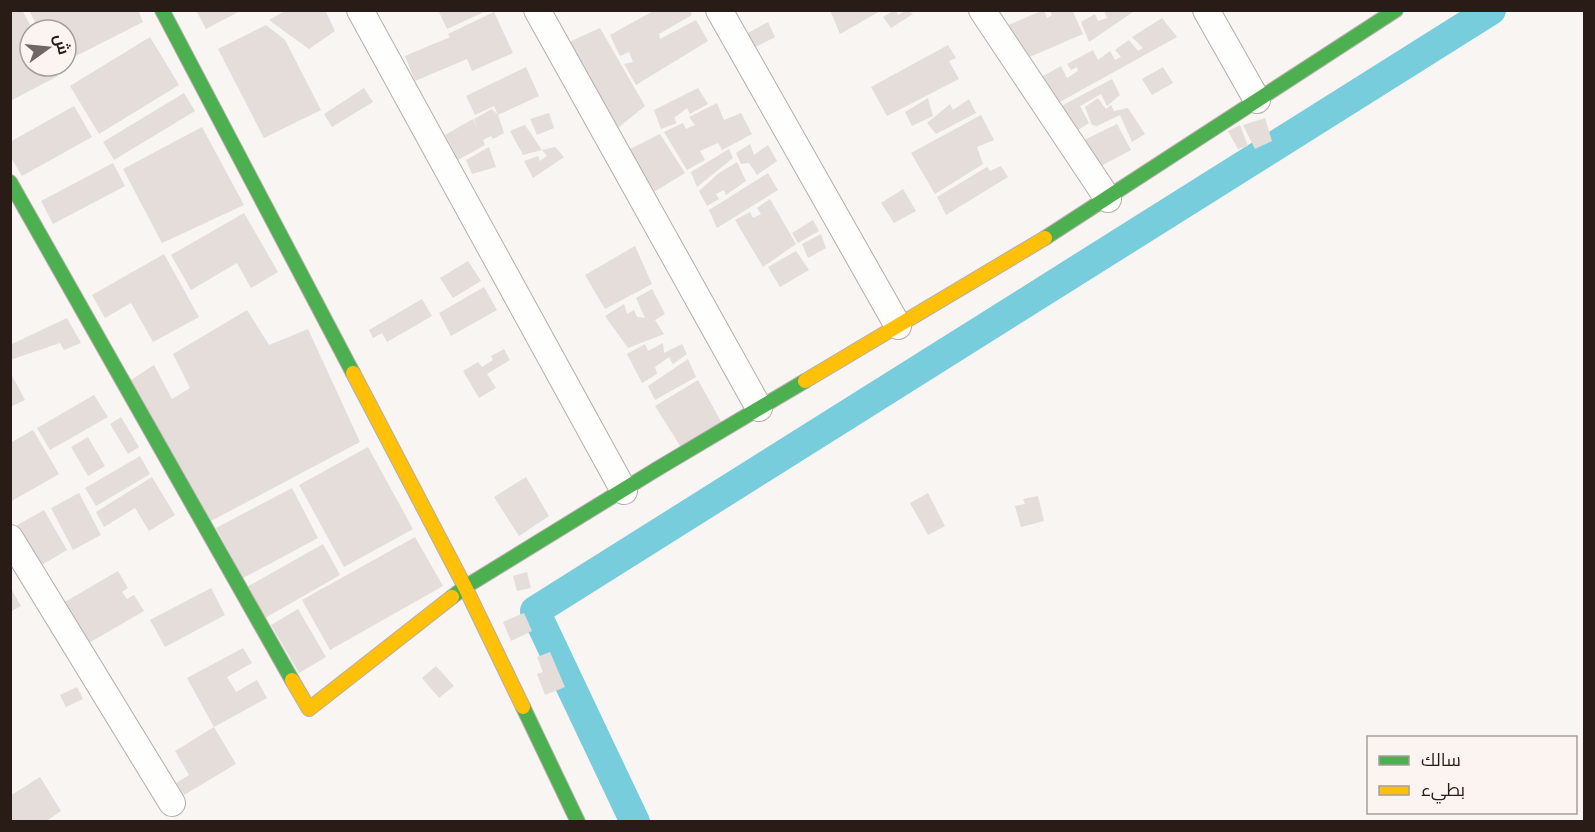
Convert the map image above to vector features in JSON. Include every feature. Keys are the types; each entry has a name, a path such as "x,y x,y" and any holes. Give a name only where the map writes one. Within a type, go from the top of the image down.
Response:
{"street":[{"path":"162,10 465,587 570,819"},
{"path":"360,10 624,491"},
{"path":"537,10 759,408"},
{"path":"719,10 898,326"},
{"path":"982,10 1108,199"},
{"path":"1206,10 1257,100"},
{"path":"10,182 309,709 465,587 657,469 1033,246 1395,10"},
{"path":"10,538 172,803"}],"building":[{"path":"10,10 22,10 26,18 18,18 18,78 54,78 10,101"},
{"path":"29,10 138,10 143,22 78,55 78,18 33,18"},
{"path":"196,10 242,10 206,29"},
{"path":"286,10 325,10 335,31 309,49 269,20"},
{"path":"438,10 488,10 447,29"},
{"path":"655,10 690,10 692,15 659,34 660,39 696,20 708,41 636,85 624,64 633,62 629,52 620,56 610,35"},
{"path":"830,10 882,10 840,34"},
{"path":"894,10 898,15 907,10 913,14 891,28 883,17"},
{"path":"1044,10 1047,18 1052,15 1049,10 1072,10 1083,34 1025,59 1001,28"},
{"path":"1104,10 1136,10 1089,42 1081,22 1095,14 1098,21 1107,18"},
{"path":"494,12 513,53 472,71 467,59 415,81 405,56 450,37 448,34"},
{"path":"1162,18 1177,37 1040,113 1033,92 1024,98 1018,90 1061,66 1067,78 1078,71 1077,67 1071,70 1067,64 1093,50 1098,60 1110,51 1115,60 1121,57 1115,50 1129,40 1138,51 1143,48 1132,37"},
{"path":"768,22 775,37 750,50 742,36"},
{"path":"266,25 285,40 321,110 264,138 218,49"},
{"path":"600,28 645,106 619,127 603,119 558,47"},
{"path":"150,37 179,85 99,134 70,86"},
{"path":"948,45 956,58 949,61 959,79 887,116 871,87"},
{"path":"526,67 539,96 498,115 494,106 475,115 466,96"},
{"path":"1163,67 1173,83 1152,95 1142,79"},
{"path":"1112,79 1120,95 1107,106 1101,94 1080,106 1089,123 1071,134 1050,112"},
{"path":"364,88 373,102 332,127 324,114"},
{"path":"698,88 708,104 690,114 687,108 674,118 677,123 661,129 654,110"},
{"path":"184,93 195,111 114,160 103,142"},
{"path":"928,98 933,116 912,126 905,112"},
{"path":"1098,98 1106,109 1111,105 1114,111 1128,108 1145,134 1132,142 1120,115 1097,126 1092,125 1085,107"},
{"path":"969,99 976,113 936,134 927,123 950,104 953,110"},
{"path":"717,103 724,120 741,113 752,134 722,150 718,143 700,151 705,160 687,170 664,132 683,123 686,129 695,125 689,117"},
{"path":"74,106 92,137 22,176 10,156 10,142"},
{"path":"492,109 498,115 504,133 493,139 491,136 483,140 485,145 458,160 445,135 473,119 477,127 474,119"},
{"path":"549,113 554,128 537,135 530,119"},
{"path":"981,115 994,140 977,147 983,164 935,194 911,153"},
{"path":"1265,118 1272,141 1255,149 1243,125"},
{"path":"1117,124 1131,150 1082,176 1072,146"},
{"path":"525,125 542,150 523,155 510,131"},
{"path":"1240,125 1248,146 1238,149 1228,131"},
{"path":"202,127 244,205 162,243 123,169"},
{"path":"660,134 685,173 649,195 624,152"},
{"path":"750,144 754,155 768,145 777,161 757,175 749,163 741,164 736,153"},
{"path":"489,147 496,167 472,174 466,160"},
{"path":"555,147 564,157 533,178 524,161 538,156 540,161 547,156 542,150"},
{"path":"729,149 733,158 697,187 691,172"},
{"path":"737,162 746,181 726,195 724,190 716,194 719,199 707,206 699,191 719,173"},
{"path":"113,163 125,186 53,224 41,201"},
{"path":"1001,166 1008,177 946,215 937,197 987,167 990,171"},
{"path":"768,173 778,190 717,228 709,210"},
{"path":"903,189 916,211 894,223 881,203"},
{"path":"770,199 796,244 763,267 735,220 750,212 753,218 761,214 757,208"},
{"path":"244,213 278,272 251,288 237,263 191,290 171,255"},
{"path":"813,220 819,231 798,243 792,233"},
{"path":"821,234 826,248 808,258 802,244"},
{"path":"635,246 652,284 605,309 585,275"},
{"path":"796,251 809,270 780,287 768,267"},
{"path":"164,254 199,317 153,342 131,303 105,318 92,295"},
{"path":"468,261 481,281 453,298 440,278"},
{"path":"484,287 497,310 451,336 439,313"},
{"path":"652,289 665,314 655,320 664,334 628,348 605,316 624,304 627,314 634,310 637,317 645,318 636,298"},
{"path":"422,299 432,316 387,342 382,333 373,338 369,330"},
{"path":"247,310 269,345 308,329 360,442 211,521 131,380 154,365 172,399 190,388 173,354"},
{"path":"67,318 81,343 64,350 60,343 10,360 10,345"},
{"path":"663,343 664,353 682,344 687,354 673,364 669,357 655,367 657,374 642,383 627,354 645,344 648,351"},
{"path":"504,349 510,360 487,374 496,388 479,398 463,371 478,362 482,367 493,360 491,356"},
{"path":"688,359 696,377 655,400 648,386"},
{"path":"10,372 25,400 10,407"},
{"path":"698,380 723,425 682,449 655,406"},
{"path":"94,395 108,417 50,450 37,428"},
{"path":"121,417 139,447 128,454 110,424"},
{"path":"33,430 59,474 10,502 10,443"},
{"path":"88,437 105,466 88,476 71,447"},
{"path":"368,447 413,529 344,567 299,485"},
{"path":"140,456 150,474 96,506 85,488"},
{"path":"152,477 175,515 149,531 135,508 104,527 96,512"},
{"path":"526,477 549,516 519,536 494,497"},
{"path":"292,488 318,538 243,578 216,528"},
{"path":"79,493 101,535 73,550 51,508"},
{"path":"928,493 945,526 928,535 910,503"},
{"path":"1038,496 1044,521 1021,527 1015,506 1025,504 1023,499"},
{"path":"44,510 67,550 35,569 12,528"},
{"path":"415,537 443,586 330,650 302,600"},
{"path":"323,544 340,575 265,618 247,587"},
{"path":"118,571 128,588 122,592 127,599 134,595 144,611 87,644 63,603"},
{"path":"527,572 531,588 517,591 513,576"},
{"path":"10,587 21,606 10,612"},
{"path":"211,588 225,615 165,647 150,620"},
{"path":"298,609 326,657 299,673 271,625"},
{"path":"524,613 532,631 511,641 503,622"},
{"path":"243,648 252,663 227,677 236,692 257,680 267,698 214,727 187,678"},
{"path":"550,652 565,687 545,695 537,674 543,672 537,657"},
{"path":"436,666 454,686 439,698 422,678"},
{"path":"77,687 83,699 66,707 60,695"},
{"path":"214,727 236,764 184,795 176,783 189,775 175,751"},
{"path":"40,777 61,811 45,822 11,822 10,796"}],"waterway":[{"path":"635,822 535,611 1491,10"}],"traffic: fast":[{"path":"162,10 353,373"},
{"path":"1045,238 1396,10"},
{"path":"10,182 292,680"},
{"path":"452,597 657,469 805,381"},
{"path":"523,707 578,822"}],"traffic: slow":[{"path":"805,381 1045,238"},
{"path":"353,373 465,587 523,707"},
{"path":"292,680 309,709 452,597"}]}
